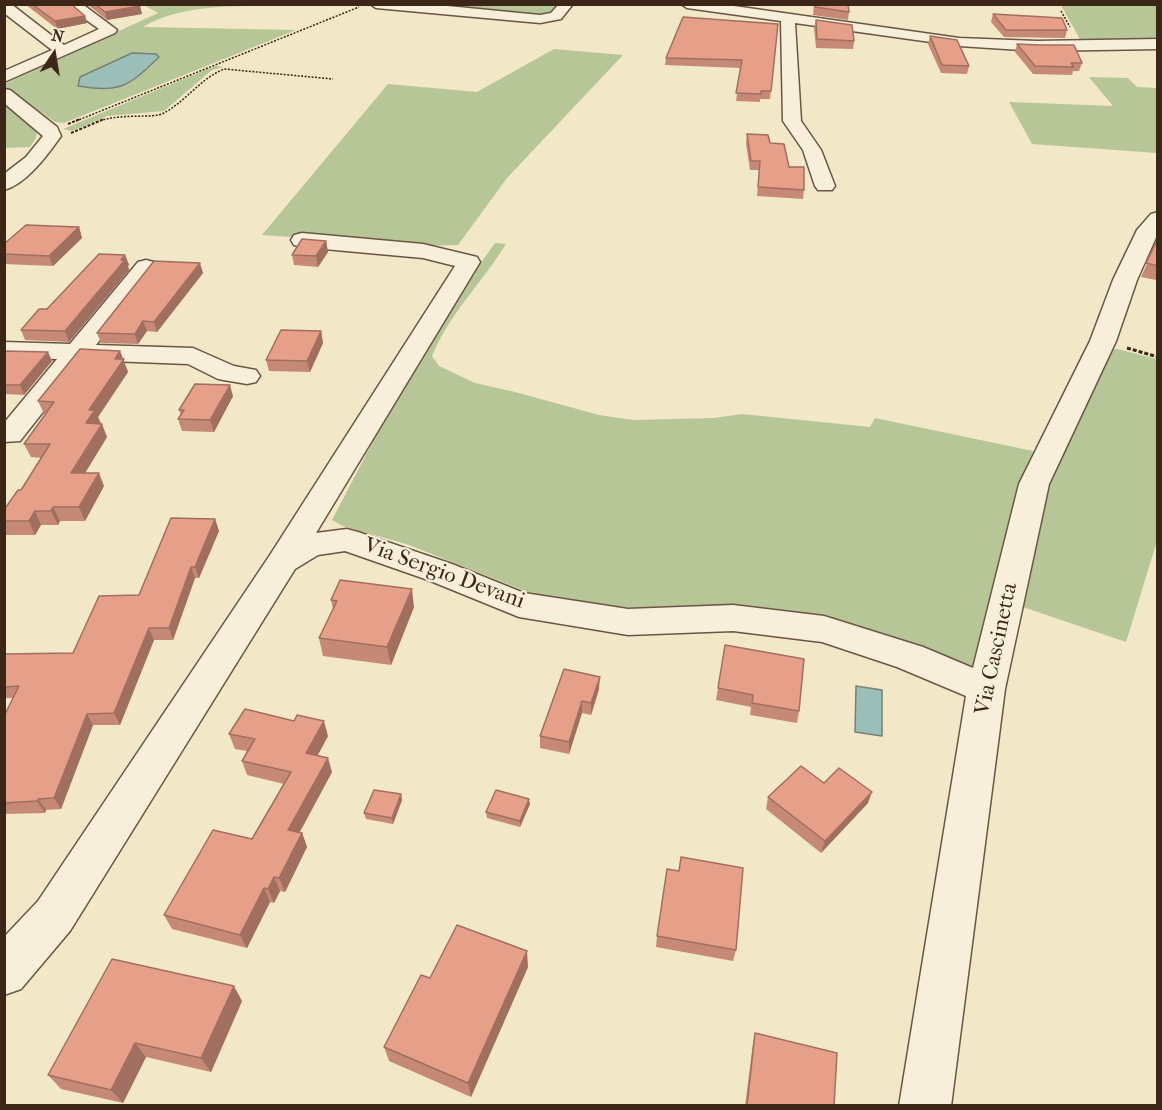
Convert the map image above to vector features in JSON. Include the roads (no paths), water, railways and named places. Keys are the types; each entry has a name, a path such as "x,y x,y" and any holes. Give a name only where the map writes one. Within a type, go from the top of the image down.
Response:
{"street":[{"path":"376,4 540,19 556,16 567,4"},
{"path":"687,4 929,39 997,45 1158,44"},
{"path":"4,6 63,51"},
{"path":"4,77 110,30 80,9"},
{"path":"788,19 792,121 812,150 825,186"},
{"path":"4,94 52,134 33,161 4,184"},
{"name":"Via Cascinetta","path":"925,1106 986,689 1035,484 1103,341 1125,280 1154,227"},
{"path":"283,561 469,262 423,251 302,240"},
{"path":"10,435 146,267"},
{"path":"4,350 193,356 227,373 247,376"},
{"name":"Via Sergio Devani","path":"4,972 54,916 283,561 310,545 347,540 441,572 519,605 628,621 733,618 824,629 910,657 986,689"}],"water":[{"path":"132,53 156,54 159,57 132,81 115,88 78,86 80,77"},
{"path":"856,686 882,690 882,736 855,732"}]}
